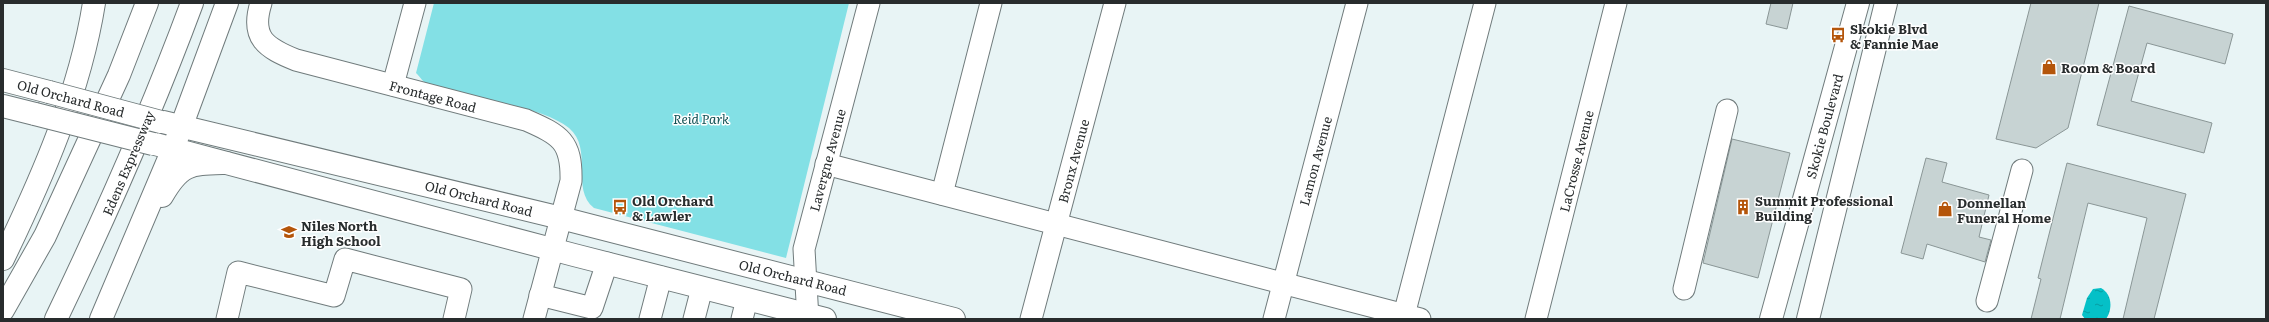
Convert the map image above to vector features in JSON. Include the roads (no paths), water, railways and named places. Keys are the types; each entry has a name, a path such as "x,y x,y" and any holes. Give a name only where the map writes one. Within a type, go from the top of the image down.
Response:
{"main road":[{"path":"3,259 52,150 89,35 94,3"},
{"path":"3,310 46,236 119,75 147,3"},
{"name":"Edens Expressway","path":"56,319 110,207 169,65 192,3"},
{"path":"103,317 171,124 227,3"},
{"name":"Skokie Boulevard","path":"1771,319 1858,3"},
{"path":"1808,319 1886,3"},
{"name":"Old Orchard Road","path":"3,80 171,124 561,218 954,319"},
{"name":"Old Orchard Road","path":"3,106 702,288 745,309 814,317"},
{"path":"103,317 118,295 157,206 172,178 186,168 199,164 226,163"}],"street":[{"name":"Frontage Road","path":"261,3 257,26 261,39 275,52 296,60 526,120 550,130 565,143 572,161 571,181 534,319"},
{"path":"393,85 415,3"},
{"name":"Lavergne Avenue","path":"814,317 806,280 804,249 869,3"},
{"path":"942,194 991,3"},
{"name":"Bronx Avenue","path":"1031,319 1115,3"},
{"name":"Lamon Avenue","path":"1274,319 1357,3"},
{"path":"826,164 1283,282 1412,317 1485,3"},
{"name":"LaCrosse Avenue","path":"1536,319 1616,3"},
{"path":"1684,289 1727,110"},
{"path":"1987,301 2022,170"},
{"path":"227,319 238,272 334,296 345,259 461,289 454,319"},
{"path":"540,295 593,314 607,263"},
{"path":"650,319 661,277"},
{"path":"694,319 702,288"}],"water":[{"path":"2101,288 2107,294 2110,302 2110,311 2106,319 2085,319 2082,315 2087,298 2093,289"}],"place":[{"name":"Skokie Blvd & Fannie Mae","path":"1838,35"},
{"name":"Room & Board","path":"2049,67"},
{"name":"Old Orchard & Lawler","path":"620,207"},
{"name":"Summit Professional Building","path":"1743,207"},
{"name":"Donnellan Funeral Home","path":"1945,209"},
{"name":"Niles North High School","path":"289,232"}],"park label":[{"name":"Reid Park","path":"701,118"}]}
